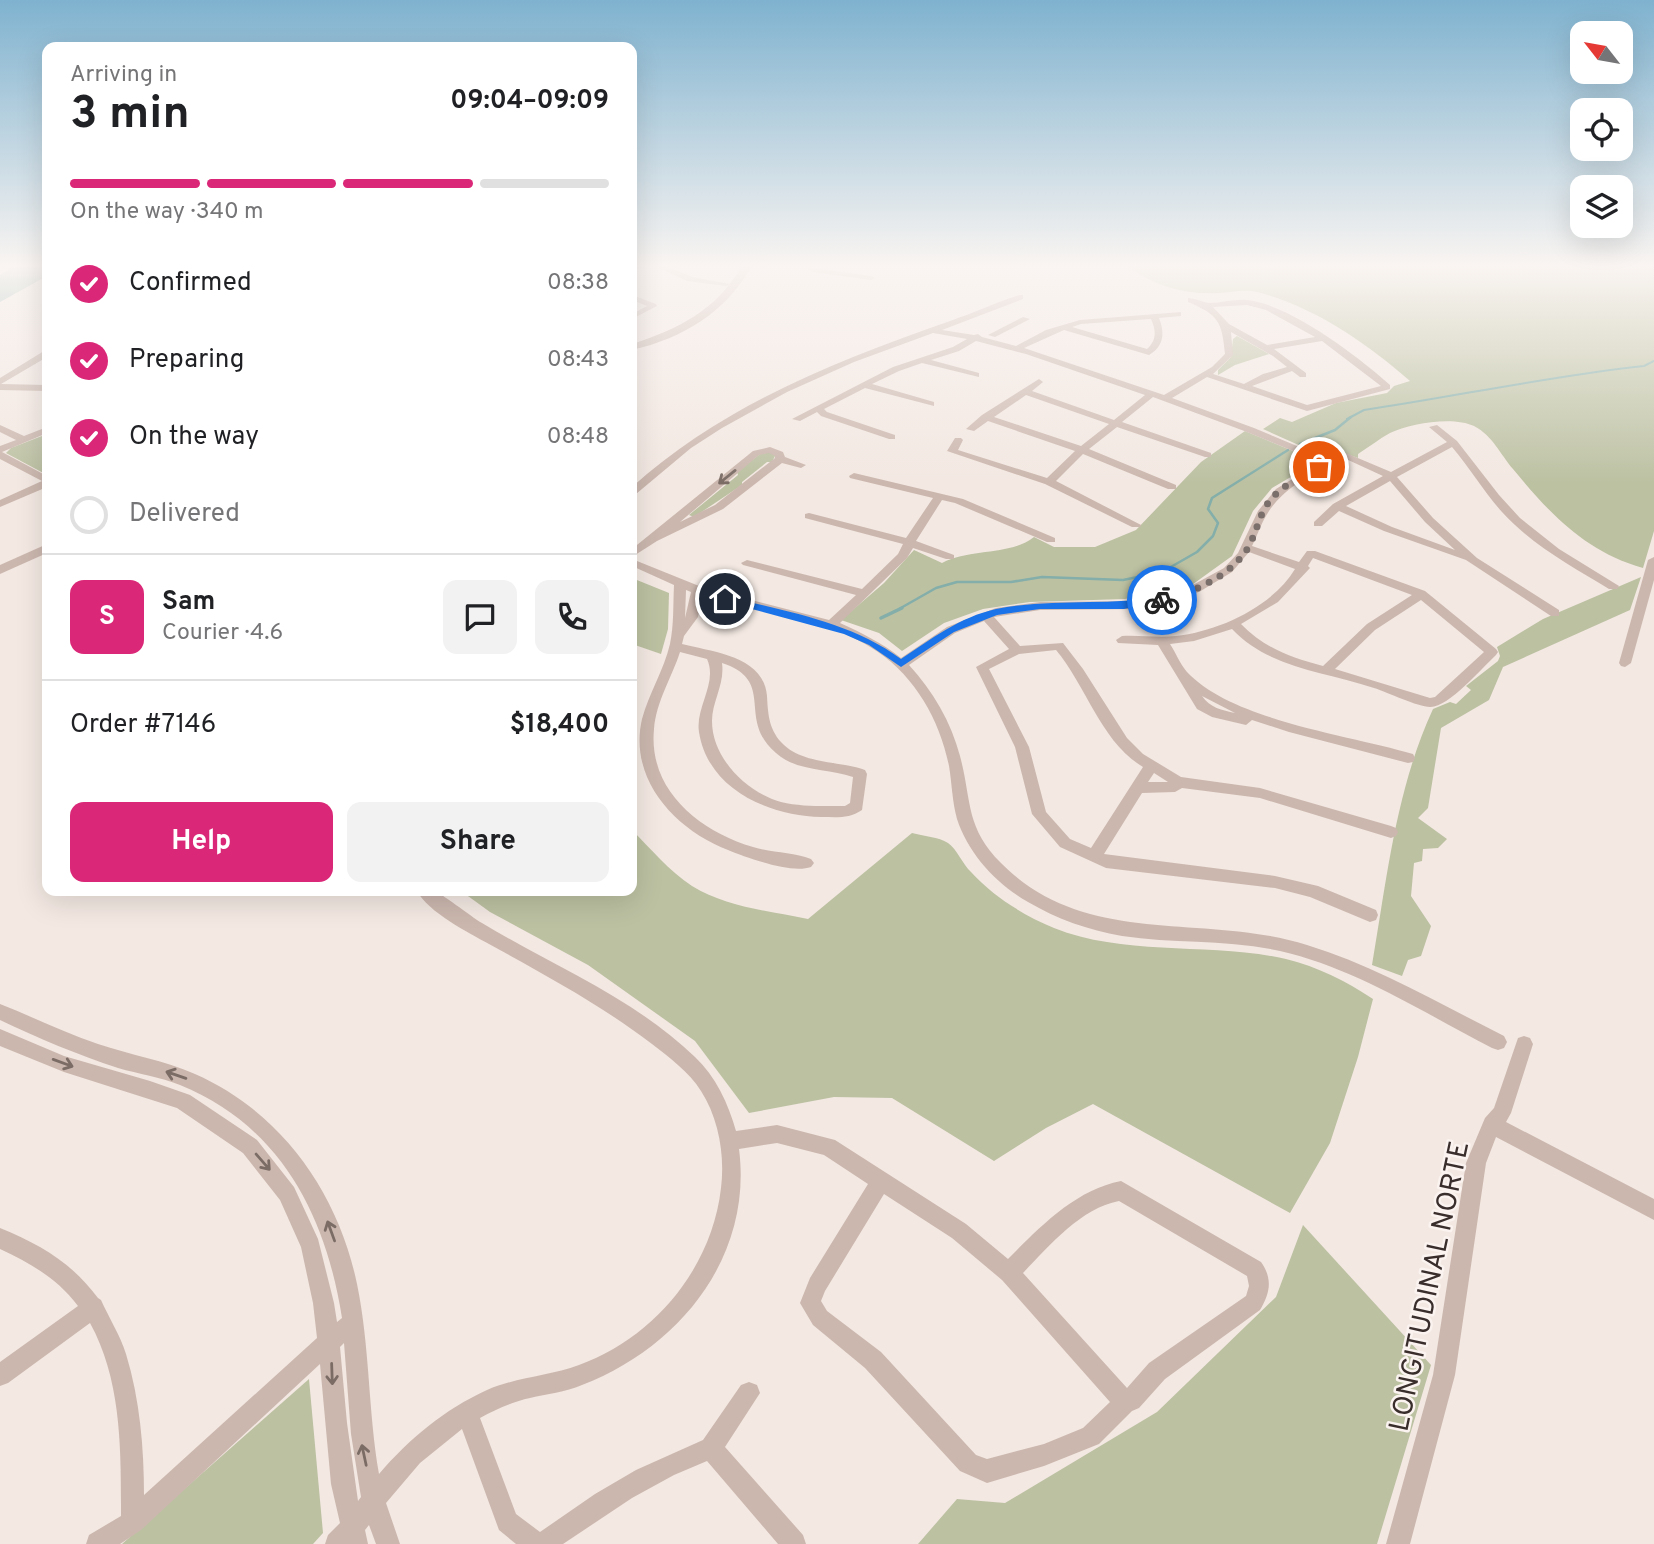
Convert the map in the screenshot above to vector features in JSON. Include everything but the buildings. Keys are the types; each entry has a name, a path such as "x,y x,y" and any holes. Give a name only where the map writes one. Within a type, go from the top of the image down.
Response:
{"street":[{"path":"637,345 654,339"},
{"path":"637,488 697,441 749,410 841,365 908,339"},
{"path":"797,419 921,360 978,339"},
{"path":"989,339 1087,374 1166,398 1272,437 1328,462"},
{"path":"1016,349 1034,339"},
{"path":"1101,339 1146,353 1152,350 1159,339"},
{"path":"1166,398 1226,359 1230,349 1229,339"},
{"path":"1250,339 1303,375"},
{"path":"1206,374 1307,408 1387,387 1321,340 1266,348"},
{"path":"0,384 42,356"},
{"path":"921,360 975,375"},
{"path":"1244,387 1294,367"},
{"path":"971,429 1039,382"},
{"path":"0,384 42,388"},
{"path":"865,385 932,404"},
{"path":"1025,392 1208,455"},
{"path":"1049,482 1082,450 1152,394"},
{"path":"818,408 824,414 892,437"},
{"path":"985,418 1082,450 1172,487"},
{"path":"1434,427 1454,443 1516,521 1547,545 1613,586"},
{"path":"0,428 24,440"},
{"path":"0,453 42,432"},
{"path":"637,551 778,438"},
{"path":"958,440 952,451 1049,482 1136,525"},
{"path":"1422,459 1426,454 1454,443"},
{"path":"763,450 778,452 780,459"},
{"path":"0,453 42,478"},
{"path":"1318,523 1336,506 1422,459 1462,454"},
{"path":"901,664 951,629 985,615 1029,607 1124,606 1167,599 1218,577 1249,545 1259,517 1273,497 1328,462 1346,456 1391,476 1429,520 1473,559 1555,613"},
{"path":"780,459 801,465"},
{"path":"653,540 719,507 780,459"},
{"path":"854,477 940,496 995,515 1051,540"},
{"path":"0,504 42,483"},
{"path":"831,625 893,568 940,496"},
{"path":"1336,506 1408,537 1473,559"},
{"path":"808,516 910,543 950,557"},
{"path":"0,559 42,540"},
{"path":"1249,545 1305,566"},
{"path":"0,570 42,550"},
{"path":"1122,640 1147,638 1162,641 1234,624 1277,597 1305,566 1308,555 1319,554 1421,594 1492,652 1440,700 1430,703 1292,663 1247,638 1234,624"},
{"path":"1625,663 1654,560"},
{"path":"747,563 863,593"},
{"path":"637,564 697,591 831,625 872,643 901,664 925,691 941,721 956,769 960,803 973,838 995,867 1028,894 1069,915 1119,930 1261,941 1298,950 1347,968 1498,1042"},
{"path":"637,572 671,585 680,584"},
{"path":"680,584 676,642 649,721 647,746 652,771 664,795 683,816 707,834 737,849 770,859 806,863"},
{"path":"676,642 690,623 697,591"},
{"path":"1325,671 1371,627 1421,594"},
{"path":"985,615 1017,650"},
{"path":"1162,641 1199,704 1211,712 1282,724 1408,758"},
{"path":"676,642 740,663 755,674 761,688 759,713 763,728 781,750 799,762 848,768 860,774 857,806 848,812 780,807 746,790 725,772 712,751 705,724 718,673 712,656"},
{"path":"1370,915 1312,891 1275,881 1107,863 1058,837 1039,814 1022,747 982,671 986,663 1017,650 1059,646 1089,685 1123,742 1150,768 1175,778 1177,782 1260,793 1391,832"},
{"path":"637,727 649,721"},
{"path":"1094,857 1150,768"},
{"path":"1137,788 1166,789 1175,787 1177,782"},
{"path":"348,1539 373,1497 418,1448 467,1412 509,1392 559,1382 605,1365 627,1354 666,1323 696,1285 718,1243 730,1200 730,1141 725,1122 710,1088 687,1061 626,1016 493,937 432,896"},
{"path":"0,1012 76,1045 187,1079 222,1096 253,1118 289,1154 318,1200 340,1256 353,1322 361,1441 373,1497 388,1544"},
{"path":"0,1037 69,1066 171,1096 194,1106 234,1133 269,1169 297,1213 318,1267 331,1339 338,1464 348,1539"},
{"name":"LONGITUDINAL NORTE","path":"1398,1544 1444,1375 1476,1163 1492,1125 1502,1113 1524,1044"},
{"path":"1492,1125 1654,1210"},
{"path":"730,1141 761,1135 803,1138 828,1147 959,1231 1009,1273 1125,1402"},
{"path":"881,1180 817,1286 810,1303 820,1318 873,1360 968,1463 987,1471 1044,1455 1091,1436 1125,1402 1131,1401 1157,1371 1253,1303 1260,1291 1258,1274 1254,1269 1121,1191 1101,1197 1043,1237 1009,1273"},
{"path":"0,1238 25,1247 62,1270 94,1307 114,1347 128,1397 133,1522"},
{"path":"0,1375 94,1307"},
{"path":"98,1544 133,1522 331,1339 353,1322"},
{"path":"543,1544 606,1499 682,1458 711,1448 749,1393"},
{"path":"467,1412 507,1522 536,1544"},
{"path":"711,1448 794,1544"}],"green space":[{"path":"1233,339 1242,339 1269,354 1235,365 1218,375 1218,370 1231,357"},
{"path":"1654,339 1654,531 1643,568 1604,552 1570,529 1527,486 1491,440 1474,426 1444,421 1409,426 1382,438 1358,454 1358,458 1344,453 1330,459 1263,429 1280,418 1292,422 1336,403 1387,393 1394,386 1410,381 1357,340"},
{"path":"1245,431 1310,458 1313,464 1272,488 1253,511 1232,556 1189,587 1125,599 1030,602 983,609 944,623 902,651 879,633 841,620 884,583 914,550 942,563 966,555 1014,547 1034,537 1054,547 1095,547 1136,530 1201,462"},
{"path":"42,436 42,472 6,453 11,448"},
{"path":"760,454 776,454 772,462 767,462 742,482 742,485 694,517 689,515"},
{"path":"1641,577 1630,610 1503,667 1489,700 1441,728 1428,808 1418,818 1447,839 1438,848 1423,849 1422,861 1414,863 1411,896 1431,926 1421,956 1408,960 1402,976 1372,965 1401,802 1420,739 1433,709 1450,702 1456,704 1471,690 1466,686 1498,661 1500,656 1497,647 1543,619"},
{"path":"637,580 669,593 668,629 661,654 637,646"},
{"path":"912,833 944,841 968,869 999,897 1054,928 1111,943 1229,951 1286,959 1331,975 1373,999 1358,1057 1330,1143 1290,1213 1093,1104 1046,1128 994,1161 892,1098 834,1097 749,1113 695,1041 588,965 490,912 468,896 637,896 637,835 676,874 705,893 748,907 808,919"},
{"path":"1303,1225 1431,1365 1377,1544 918,1544 957,1499 1005,1503 1157,1412 1276,1297"},
{"path":"309,1379 323,1533 313,1544 122,1544"}],"waterway":[{"path":"1347,419 1364,410 1644,366 1654,361"},
{"path":"1300,444 1335,430 1351,417"},
{"path":"899,609 936,588 957,582 1011,582 1042,577 1123,580 1162,572 1197,552 1213,536 1218,523 1208,509 1212,498 1288,450"},
{"path":"881,618 902,608"}],"way so far":[{"path":"1162,600 1195,589 1228,570 1248,548 1259,517 1273,497 1287,485 1319,467"}],"route":[{"path":"725,599 848,631 872,643 901,664 951,629 996,612 1040,606 1138,605 1162,600"}]}
